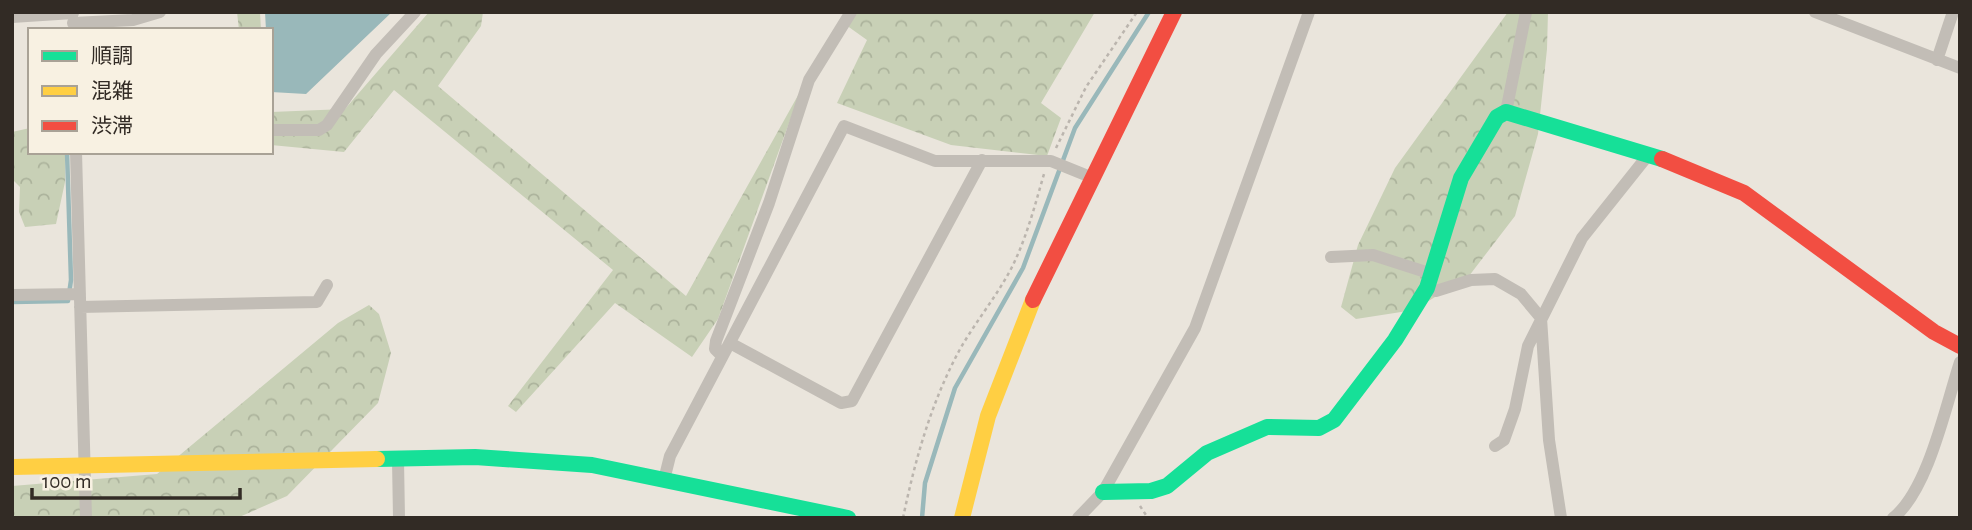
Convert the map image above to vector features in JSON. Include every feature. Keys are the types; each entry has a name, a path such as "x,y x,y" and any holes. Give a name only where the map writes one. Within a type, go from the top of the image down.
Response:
{"street":[{"path":"12,17 133,20 160,12"},
{"path":"273,130 319,130 327,125 376,54 415,12"},
{"path":"722,356 715,349 716,341 769,203 809,80 851,12"},
{"path":"962,518 988,416 1026,314 1086,174 1174,12"},
{"path":"1078,518 1103,492 1195,328 1309,12"},
{"path":"1506,112 1526,12"},
{"path":"1815,12 1960,68"},
{"path":"1937,60 1953,12"},
{"path":"1103,492 1151,491 1167,486 1207,453 1267,427 1320,428 1334,420 1395,341 1428,281 1461,178 1497,117 1506,112 1649,154 1744,193 1934,332 1960,346"},
{"path":"664,480 670,456 844,126 935,161 1049,161 1086,174"},
{"path":"76,154 86,518"},
{"path":"1496,446 1504,440 1528,346 1582,237 1649,154"},
{"path":"730,343 841,403 852,401 982,160"},
{"path":"1331,257 1373,255 1428,281 1436,291 1471,280 1495,279 1521,294 1541,318 1549,440 1561,518"},
{"path":"12,295 80,300 317,302 327,285"},
{"path":"1897,516 1925,468 1960,362"},
{"path":"12,467 475,457 546,460 592,465 848,518"},
{"path":"398,460 399,518"}],"path":[{"path":"903,518 927,423 960,351 1013,265 1030,223 1049,161 1080,98 1137,12"}],"green space":[{"path":"237,12 260,12 261,28 239,28"},
{"path":"429,12 483,12 481,26 438,86 686,296 801,90 718,319 692,357 615,303 516,412 508,406 613,270 394,90 344,152 273,145 273,112 345,109"},
{"path":"855,12 1095,12 1041,103 1061,118 1047,156 951,145 837,103 867,40 846,25"},
{"path":"1508,12 1548,12 1538,134 1515,216 1469,276 1414,310 1356,319 1341,307 1358,245 1395,168"},
{"path":"28,128 28,154 65,154 65,182 56,224 25,227 19,212 20,187 12,179 12,132"},
{"path":"369,305 379,314 391,353 378,403 287,496 237,518 12,518 12,486 157,474 338,323"}],"water":[{"path":"265,12 392,12 306,94 273,92 273,28 266,28"}],"waterway":[{"path":"922,518 925,483 955,388 1023,268 1075,128 1149,12"},
{"path":"12,302 68,301 71,280 67,154"}],"traffic: fast":[{"path":"1103,492 1151,491 1167,486 1207,453 1267,427 1319,428 1334,420 1395,340 1427,288 1461,178 1497,117 1506,112 1662,159"},
{"path":"377,459 475,457 592,465 848,518"}],"traffic: slow":[{"path":"962,518 988,416 1033,300"},
{"path":"12,467 377,459"}],"traffic: jam":[{"path":"1033,300 1174,12"},
{"path":"1662,159 1744,193 1934,332 1960,346"}]}
